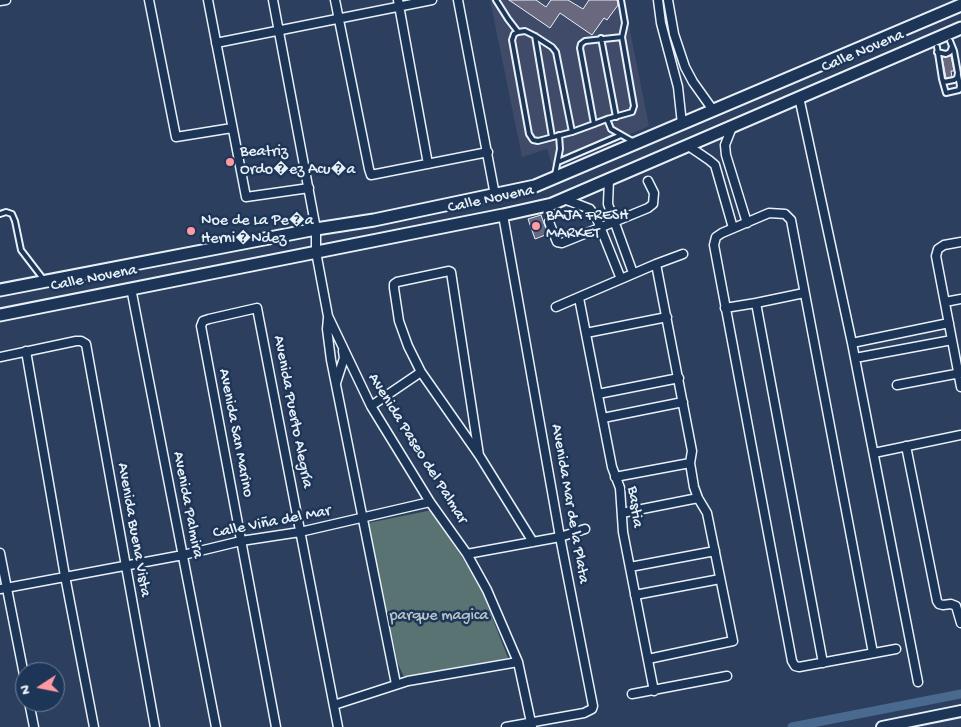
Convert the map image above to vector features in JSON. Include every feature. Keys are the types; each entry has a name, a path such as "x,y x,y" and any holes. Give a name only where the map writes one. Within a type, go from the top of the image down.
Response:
{"main road":[{"name":"Calle Novena","path":"0,290 316,229 374,220 535,186 961,5"},
{"name":"Calle Novena","path":"0,315 532,210 564,199 961,28"},
{"path":"791,78 799,97"}],"street":[{"path":"0,1 6,0"},
{"path":"149,0 176,137 232,128"},
{"path":"208,0 246,197 309,188"},
{"name":"Avenida Paseo del Palmar","path":"273,0 309,188 316,229 316,252 328,316 371,406 430,502 467,554 487,590 518,662 532,724"},
{"path":"335,0 371,175 488,152"},
{"path":"216,43 338,18 399,3 432,0"},
{"path":"458,0 495,195"},
{"path":"658,0 661,23 675,71 682,124"},
{"path":"668,0 674,34 686,67 693,82 713,110"},
{"path":"399,3 428,164"},
{"path":"675,71 686,67"},
{"path":"799,97 852,343 918,682"},
{"path":"732,126 725,145 726,154 747,222"},
{"path":"687,146 715,166 733,228"},
{"path":"719,179 732,174"},
{"path":"609,179 608,204 633,273"},
{"path":"548,222 557,242 562,243 648,208 653,204 654,193 648,180"},
{"path":"564,199 590,209 622,279"},
{"path":"873,653 791,220 780,213 769,213 716,237 714,245 792,661 795,666 799,667 896,649"},
{"name":"Avenida Mar de la Plata","path":"503,216 560,537 593,706 592,710 584,713 532,724 506,727"},
{"path":"961,242 944,245 938,249 936,256 960,373 961,387"},
{"path":"556,307 633,273 683,254"},
{"path":"648,658 733,642 707,514 698,498 690,463 692,451 656,264"},
{"path":"478,455 451,272 449,270 394,284 399,321 408,346 421,372 478,455 533,542"},
{"name":"Avenida Palmira","path":"131,288 216,727"},
{"path":"725,308 804,293"},
{"name":"Bastia","path":"579,298 612,466 620,488 623,532 654,691"},
{"path":"945,302 961,299"},
{"path":"756,302 823,663"},
{"name":"Avenida Puerto Alegría","path":"203,321 257,308 259,312 338,727"},
{"path":"328,316 327,329 336,385 396,684"},
{"path":"586,333 666,317"},
{"name":"Avenida San Marino","path":"203,321 201,326 276,727"},
{"path":"852,343 949,323"},
{"path":"855,358 952,340"},
{"name":"Avenida Buena Vista","path":"26,352 81,341 86,344 155,727"},
{"path":"336,385 344,358 343,346"},
{"path":"0,357 26,352 65,576 94,727"},
{"path":"371,406 421,372"},
{"path":"897,386 960,373"},
{"path":"336,385 339,378 345,374 350,374 356,378"},
{"path":"598,394 679,378"},
{"path":"602,418 683,402"},
{"path":"874,453 961,435"},
{"path":"906,446 937,601 939,604 956,606 961,623"},
{"path":"615,477 690,463"},
{"path":"622,513 698,498"},
{"name":"Calle Viña del Mar","path":"3,588 183,555 241,541 300,532 430,502"},
{"path":"467,554 560,537 585,529"},
{"path":"630,567 714,551"},
{"path":"0,553 3,588 21,662"},
{"path":"636,595 720,580"},
{"path":"334,705 396,684 518,662"},
{"path":"632,694 727,676"},
{"path":"882,727 912,724 961,711"},
{"path":"31,712 34,727"}],"lane":[{"path":"496,0 518,32"},
{"path":"572,132 556,52 552,47 525,31 514,34 512,40 529,134 533,140 538,141 572,132 607,119 629,114 634,109 622,36 625,23 621,0"},
{"path":"535,36 552,137"},
{"path":"594,124 580,48 581,44 585,41 622,36"},
{"path":"601,38 616,117"},
{"path":"950,41 952,47 958,73 960,86 959,90 946,93 937,49 946,54 950,52 952,47"},
{"path":"942,79 944,82 954,80 957,78 958,73"},
{"path":"607,119 611,129 636,144"},
{"path":"554,178 560,149 559,135"},
{"path":"558,162 621,135"},
{"path":"0,214 6,212 12,214 16,221 21,250 46,281"}],"shaded area":[{"path":"490,0 624,0 649,126 553,167 547,149 522,157"}],"green space":[{"name":"parque magica","path":"432,510 480,586 508,658 404,677 398,664 368,523"}],"building":[{"path":"509,0 536,0 546,7 551,0 568,0 583,9 589,0 617,0 618,5 607,20 604,18 592,35 560,13 550,28"},
{"path":"951,56 954,71 951,71 952,77 946,78 942,57"},
{"name":"BAJA FRESH MARKET","path":"541,215 548,234 535,239 528,219"}],"waterway":[{"path":"792,727 961,694"}],"place":[{"name":"Beatriz Ordo�ez Acu�a","path":"230,162"},
{"name":"BAJA FRESH MARKET","path":"536,226"},
{"name":"Noe de La Pe�a Herni�Ndez","path":"191,231"}]}
